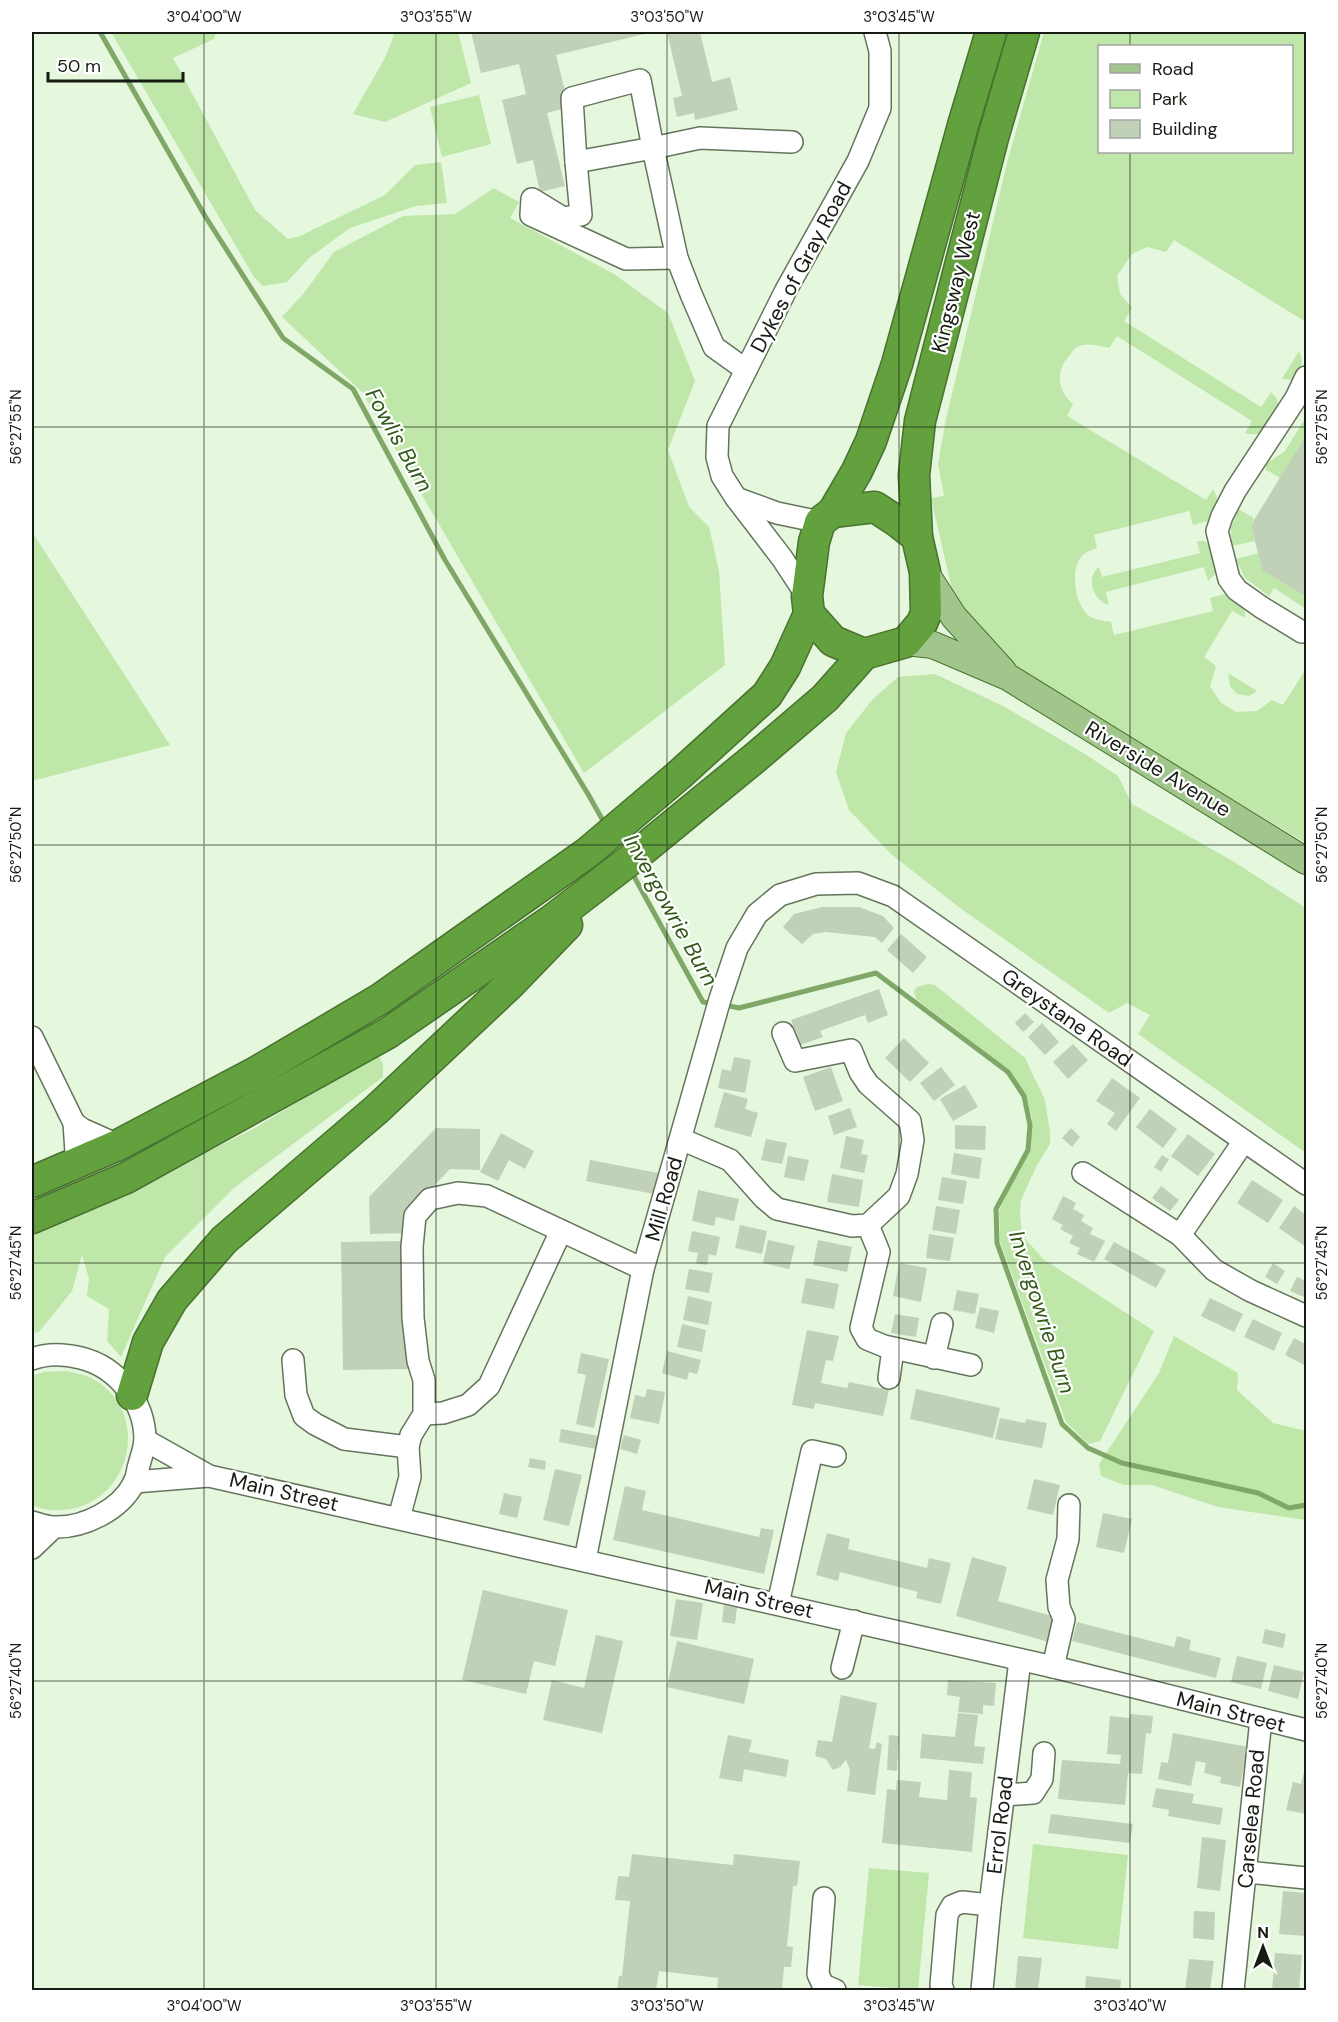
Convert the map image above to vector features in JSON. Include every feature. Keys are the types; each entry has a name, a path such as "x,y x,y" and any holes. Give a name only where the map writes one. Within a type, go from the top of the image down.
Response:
{"highway":[{"name":"Kingsway West","path":"827,517 857,471 871,441 897,364 960,133 991,32"},
{"name":"Kingsway West","path":"917,537 914,475 920,421 994,134 1024,32"},
{"path":"32,1182 118,1145 258,1071 380,999 587,853 679,775 767,695 785,668 808,605 814,542 827,517 875,507 917,537 925,572 926,613 922,623 906,642 864,654 825,698 756,758 609,878 552,920 388,1032 126,1178 32,1218"},
{"path":"808,605 833,641 864,654"},
{"path":"132,1395 148,1342 172,1300 225,1240 385,1102 509,985 609,878"}],"main road":[{"name":"Riverside Avenue","path":"925,572 954,617 1008,677"},
{"name":"Riverside Avenue","path":"906,642 933,645 1008,677 1306,861"}],"street":[{"name":"Dykes of Gray Road","path":"808,605 767,537 722,476 717,457 718,426 786,290 858,161 880,108 880,51 875,32"},
{"path":"678,258 626,259 531,215 532,199 563,218 581,214 572,98 640,80 678,258 714,347 746,370"},
{"path":"576,162 700,138 792,142"},
{"path":"1302,632 1238,590 1229,579 1217,531 1235,491 1301,400 1306,377"},
{"path":"736,498 777,513 827,517"},
{"name":"Greystane Road","path":"816,884 858,883 893,896 1306,1184"},
{"name":"Mill Road","path":"585,1560 643,1269 737,948 757,914 780,895 816,884"},
{"path":"681,1139 730,1160 777,1209 852,1226 868,1225 899,1196 907,1174 913,1140 910,1121 868,1084 851,1050 795,1061 783,1033"},
{"path":"32,1038 74,1123 76,1152 73,1165"},
{"path":"74,1123 89,1133 118,1145"},
{"path":"1180,1235 1244,1141"},
{"path":"1083,1173 1180,1235 1214,1270 1251,1291 1306,1316"},
{"path":"399,1518 410,1477 408,1447 411,1435 424,1414 424,1380 418,1361 413,1317 412,1247 415,1216 430,1199 458,1193 487,1196 643,1269"},
{"path":"868,1225 879,1252 861,1328 867,1339 892,1348 971,1365"},
{"path":"424,1414 443,1413 468,1405 489,1386 561,1231"},
{"path":"934,1358 942,1324"},
{"path":"889,1378 892,1348"},
{"path":"32,1359 40,1355 67,1354 92,1361 115,1375 132,1395 142,1416 145,1440 134,1482 114,1507 85,1523 53,1528 32,1522"},
{"path":"293,1360 296,1395 304,1416 344,1439 408,1447"},
{"name":"Main Street","path":"145,1440 209,1476 1053,1667 1306,1730"},
{"path":"778,1604 812,1451 835,1456"},
{"name":"Main Street","path":"134,1482 209,1476"},
{"path":"1053,1667 1064,1619 1059,1607 1056,1580 1068,1539 1069,1505"},
{"path":"32,1548 53,1528"},
{"path":"842,1668 854,1622"},
{"name":"Errol Road","path":"982,1990 1020,1660"},
{"name":"Carselea Road","path":"1233,1990 1261,1719"},
{"path":"1005,1795 1033,1793 1042,1779 1044,1753"},
{"path":"1247,1872 1306,1878"},
{"path":"824,1898 818,1974 823,1985 835,1990"},
{"path":"943,1990 941,1985 946,1916 952,1906 962,1902 990,1905"}],"green space":[{"path":"111,32 216,32 214,39 173,58 255,210 288,239 300,236 385,195 415,165 441,162 447,203 416,206 350,228 309,258 287,282 263,286 254,277"},
{"path":"385,32 458,32 471,83 385,122 353,114 385,58 394,35"},
{"path":"1044,32 1306,32 1306,322 1174,240 1166,252 1147,247 1132,254 1117,276 1120,294 1132,308 1124,321 1261,407 1271,392 1277,399 1279,407 1269,424 1258,434 1245,433 1252,421 1117,336 1109,348 1089,345 1076,348 1062,367 1060,380 1064,393 1073,404 1067,416 1206,500 1213,489 1218,502 1208,521 1193,525 1189,511 1094,535 1097,548 1084,554 1075,574 1076,591 1081,606 1090,616 1111,622 1114,635 1213,611 1210,598 1228,593 1245,605 1245,618 1232,611 1204,657 1216,666 1210,686 1220,702 1236,712 1257,711 1272,700 1283,705 1306,669 1306,843 1022,674 973,628 952,590 931,498 944,496 938,464 946,419 1008,159"},
{"path":"479,95 491,144 442,157 430,107"},
{"path":"494,188 519,202 510,218 614,274 668,313 695,381 668,450 689,507 709,527 719,571 725,665 584,773 362,392 282,317 304,293 334,252 403,216 455,214"},
{"path":"1299,351 1302,360 1300,370 1291,380 1282,379"},
{"path":"1306,417 1306,435 1280,478 1265,469 1267,463 1285,451"},
{"path":"1238,509 1254,518 1251,525 1255,541 1232,546 1231,528"},
{"path":"32,532 170,745 32,781"},
{"path":"1197,541 1204,541 1210,545 1217,566 1215,574 1208,581 1204,567 1106,592 1109,605 1103,603 1095,594 1092,577 1099,567 1102,577 1200,553"},
{"path":"1258,553 1262,570 1306,597 1306,609 1274,588 1269,596 1245,578 1236,559"},
{"path":"1228,673 1257,691 1249,696 1237,694 1230,686"},
{"path":"935,674 1005,707 1085,754 1118,776 1132,804 1231,860 1306,908 1306,1153 1138,1034 1150,1015 1127,1003 1109,1013 960,908 891,854 849,810 836,772 846,733 873,699 898,677"},
{"path":"935,985 1025,1058 1045,1100 1050,1144 1036,1167 1021,1200 1022,1235 1043,1259 1154,1331 1100,1441 1088,1444 1066,1422 1000,1242 999,1212 1029,1150 1032,1118 1027,1099 1009,1070 916,999 914,991 917,987"},
{"path":"378,1053 383,1065 383,1077 235,1187 165,1257 121,1357 107,1341 109,1309 87,1296 89,1279 82,1255 72,1291 39,1332 32,1333 32,1234 138,1187 255,1128"},
{"path":"1174,1336 1238,1373 1237,1390 1273,1423 1306,1431 1306,1520 1218,1507 1152,1485 1124,1485 1101,1476 1099,1464 1159,1373"},
{"path":"67,1371 89,1377 108,1390 121,1408 127,1428 127,1449 122,1469 110,1487 94,1500 72,1509 47,1509 32,1505 32,1376 44,1372"},
{"path":"1033,1844 1128,1855 1118,1949 1023,1938"},
{"path":"869,1868 929,1873 918,1990 858,1985"}],"building":[{"path":"471,32 653,32 556,55 569,107 547,113 565,186 540,192 533,160 517,164 502,100 526,94 519,64 481,73"},
{"path":"667,32 700,32 712,82 730,77 738,110 695,120 694,113 677,117 673,98 682,96"},
{"path":"1306,435 1306,597 1262,570 1251,525"},
{"path":"822,907 859,907 883,916 894,928 882,943 875,937 825,932 813,934 802,944 783,927 794,914"},
{"path":"901,934 927,957 913,973 887,950"},
{"path":"879,989 888,1015 868,1023 865,1015 820,1031 823,1037 800,1045 791,1020"},
{"path":"1025,1013 1034,1022 1023,1032 1015,1023"},
{"path":"1042,1023 1059,1042 1045,1055 1028,1037"},
{"path":"904,1038 929,1063 910,1082 885,1058"},
{"path":"1073,1044 1088,1060 1068,1079 1053,1062"},
{"path":"734,1057 751,1060 745,1093 718,1088 722,1069 731,1071"},
{"path":"831,1067 843,1101 815,1111 803,1077"},
{"path":"941,1067 955,1085 934,1101 920,1083"},
{"path":"1112,1078 1140,1098 1116,1131 1107,1124 1115,1113 1096,1101"},
{"path":"965,1085 978,1107 953,1121 940,1099"},
{"path":"724,1092 748,1099 745,1109 758,1113 751,1137 714,1127"},
{"path":"850,1108 857,1127 834,1135 828,1116"},
{"path":"1150,1109 1177,1129 1163,1148 1136,1127"},
{"path":"955,1125 986,1126 985,1150 955,1149"},
{"path":"436,1128 480,1129 480,1170 450,1169 409,1212 409,1233 370,1234 369,1197"},
{"path":"1071,1128 1080,1137 1072,1147 1062,1138"},
{"path":"501,1133 534,1151 525,1169 509,1160 498,1181 480,1172"},
{"path":"1188,1134 1215,1154 1198,1176 1171,1156"},
{"path":"846,1136 864,1140 861,1154 868,1155 864,1173 840,1168"},
{"path":"766,1139 787,1143 782,1164 761,1160"},
{"path":"954,1153 982,1158 979,1179 951,1174"},
{"path":"1162,1155 1169,1159 1161,1172 1154,1167"},
{"path":"788,1156 809,1160 804,1181 784,1177"},
{"path":"590,1160 658,1173 654,1194 586,1181"},
{"path":"832,1174 863,1180 859,1207 827,1202"},
{"path":"942,1177 967,1181 963,1204 938,1200"},
{"path":"1252,1180 1283,1200 1268,1223 1237,1203"},
{"path":"1161,1186 1179,1200 1170,1211 1152,1198"},
{"path":"698,1190 739,1199 734,1221 716,1217 714,1226 692,1221"},
{"path":"1063,1196 1076,1203 1073,1209 1084,1215 1081,1221 1093,1228 1090,1234 1105,1241 1094,1262 1077,1254 1080,1248 1069,1243 1073,1236 1060,1229 1063,1225 1052,1219"},
{"path":"936,1206 960,1210 956,1234 932,1230"},
{"path":"1294,1206 1306,1215 1306,1247 1279,1228"},
{"path":"740,1225 767,1231 762,1254 735,1248"},
{"path":"692,1231 720,1237 716,1256 709,1254 707,1265 696,1263 698,1253 688,1251"},
{"path":"929,1234 954,1238 950,1261 926,1258"},
{"path":"768,1240 795,1246 789,1269 763,1263"},
{"path":"818,1240 852,1247 847,1272 813,1265"},
{"path":"406,1241 408,1369 343,1370 341,1242"},
{"path":"1114,1242 1166,1270 1156,1288 1104,1259"},
{"path":"899,1263 927,1268 921,1302 893,1296"},
{"path":"1273,1263 1285,1271 1277,1284 1265,1277"},
{"path":"689,1269 713,1273 709,1293 685,1289"},
{"path":"1297,1277 1306,1281 1304,1297 1290,1291"},
{"path":"806,1278 839,1284 834,1309 801,1303"},
{"path":"957,1290 979,1294 975,1314 953,1310"},
{"path":"688,1296 712,1302 708,1325 683,1320"},
{"path":"1210,1298 1243,1314 1234,1332 1201,1316"},
{"path":"980,1307 999,1311 994,1333 975,1328"},
{"path":"895,1314 919,1318 916,1337 891,1333"},
{"path":"1253,1319 1282,1333 1274,1351 1244,1337"},
{"path":"682,1324 706,1330 702,1352 677,1347"},
{"path":"807,1330 839,1336 833,1361 826,1360 821,1383 847,1388 849,1382 889,1390 883,1416 815,1403 814,1409 792,1405"},
{"path":"1294,1338 1306,1344 1306,1366 1285,1355"},
{"path":"667,1351 701,1360 697,1374 689,1372 687,1380 662,1373"},
{"path":"581,1353 609,1359 594,1428 576,1424 586,1375 577,1373"},
{"path":"647,1389 665,1392 659,1424 630,1418 635,1395 645,1397"},
{"path":"916,1389 1000,1408 993,1438 910,1419"},
{"path":"1000,1418 1025,1423 1026,1419 1047,1423 1042,1448 995,1439"},
{"path":"561,1429 598,1436 596,1449 559,1442"},
{"path":"624,1435 641,1440 637,1454 620,1449"},
{"path":"530,1458 546,1461 545,1470 528,1467"},
{"path":"555,1469 582,1475 569,1526 543,1520"},
{"path":"1034,1479 1060,1485 1053,1515 1027,1509"},
{"path":"625,1486 646,1491 642,1510 759,1537 761,1528 774,1530 764,1574 613,1540"},
{"path":"504,1493 522,1497 517,1518 499,1514"},
{"path":"1103,1513 1132,1519 1124,1553 1096,1547"},
{"path":"827,1533 850,1539 848,1549 927,1568 929,1558 951,1563 941,1604 916,1598 918,1592 840,1572 838,1581 816,1575"},
{"path":"972,1557 1007,1567 998,1601 1063,1619 1056,1644 956,1616"},
{"path":"483,1590 568,1610 555,1666 534,1661 526,1694 462,1680"},
{"path":"676,1599 703,1603 697,1640 670,1636"},
{"path":"724,1605 737,1607 735,1624 722,1622"},
{"path":"1077,1622 1174,1647 1177,1636 1191,1640 1189,1650 1221,1658 1216,1678 1072,1641"},
{"path":"1265,1629 1286,1634 1283,1648 1262,1643"},
{"path":"596,1635 623,1641 602,1733 543,1720 552,1680 584,1688"},
{"path":"677,1641 754,1659 744,1704 667,1687"},
{"path":"1237,1656 1267,1663 1261,1689 1231,1682"},
{"path":"1274,1665 1304,1672 1298,1699 1268,1691"},
{"path":"948,1680 996,1683 994,1706 983,1705 983,1714 958,1712 960,1697 947,1695"},
{"path":"841,1695 877,1703 869,1748 875,1749 877,1742 882,1744 875,1795 847,1791 850,1770 846,1760 840,1767 833,1770 826,1759 815,1756 818,1740 832,1742"},
{"path":"958,1713 978,1715 974,1746 985,1747 983,1764 920,1758 922,1734 955,1737"},
{"path":"1130,1714 1153,1716 1151,1734 1146,1733 1142,1774 1128,1773 1125,1805 1058,1799 1062,1760 1120,1764 1121,1755 1107,1754 1110,1716 1129,1718"},
{"path":"1173,1733 1248,1747 1240,1787 1220,1783 1221,1777 1204,1773 1206,1763 1196,1761 1191,1786 1158,1779 1161,1762 1168,1763"},
{"path":"728,1735 752,1740 749,1752 789,1760 786,1777 744,1769 742,1782 719,1778"},
{"path":"889,1735 899,1736 897,1771 887,1770"},
{"path":"1306,1765 1306,1814 1286,1810 1293,1782 1301,1784"},
{"path":"949,1770 972,1772 970,1797 977,1798 972,1852 882,1843 887,1789 896,1790 897,1780 921,1782 919,1797 947,1800"},
{"path":"1156,1788 1194,1794 1192,1803 1223,1808 1220,1825 1168,1816 1169,1810 1152,1807"},
{"path":"1051,1814 1133,1824 1130,1843 1048,1833"},
{"path":"1202,1837 1226,1840 1220,1891 1197,1888"},
{"path":"632,1854 733,1865 734,1854 800,1861 797,1886 793,1886 787,1946 793,1947 791,1967 784,1967 782,1990 717,1990 718,1978 659,1971 656,1990 617,1990 619,1976 622,1976 630,1901 615,1900 618,1876 629,1877"},
{"path":"1283,1891 1306,1893 1306,1936 1279,1934"},
{"path":"1194,1911 1215,1912 1214,1940 1193,1938"},
{"path":"1275,1953 1302,1955 1299,1990 1272,1990"},
{"path":"1018,1956 1042,1958 1038,1990 1015,1990"},
{"path":"1189,1959 1214,1961 1210,1990 1185,1990"},
{"path":"1086,1976 1121,1980 1120,1990 1085,1990"}],"waterway":[{"name":"Fowlis Burn","path":"100,32 205,216 283,338 353,389 445,560 606,826"},
{"name":"Invergowrie Burn","path":"631,871 703,1002 715,1004"},
{"name":"Invergowrie Burn","path":"725,1005 739,1008 876,973 1008,1072 1024,1096 1030,1125 1028,1150 996,1209 997,1243 1062,1424 1088,1448 1122,1463 1258,1493 1289,1508 1306,1505"}]}
